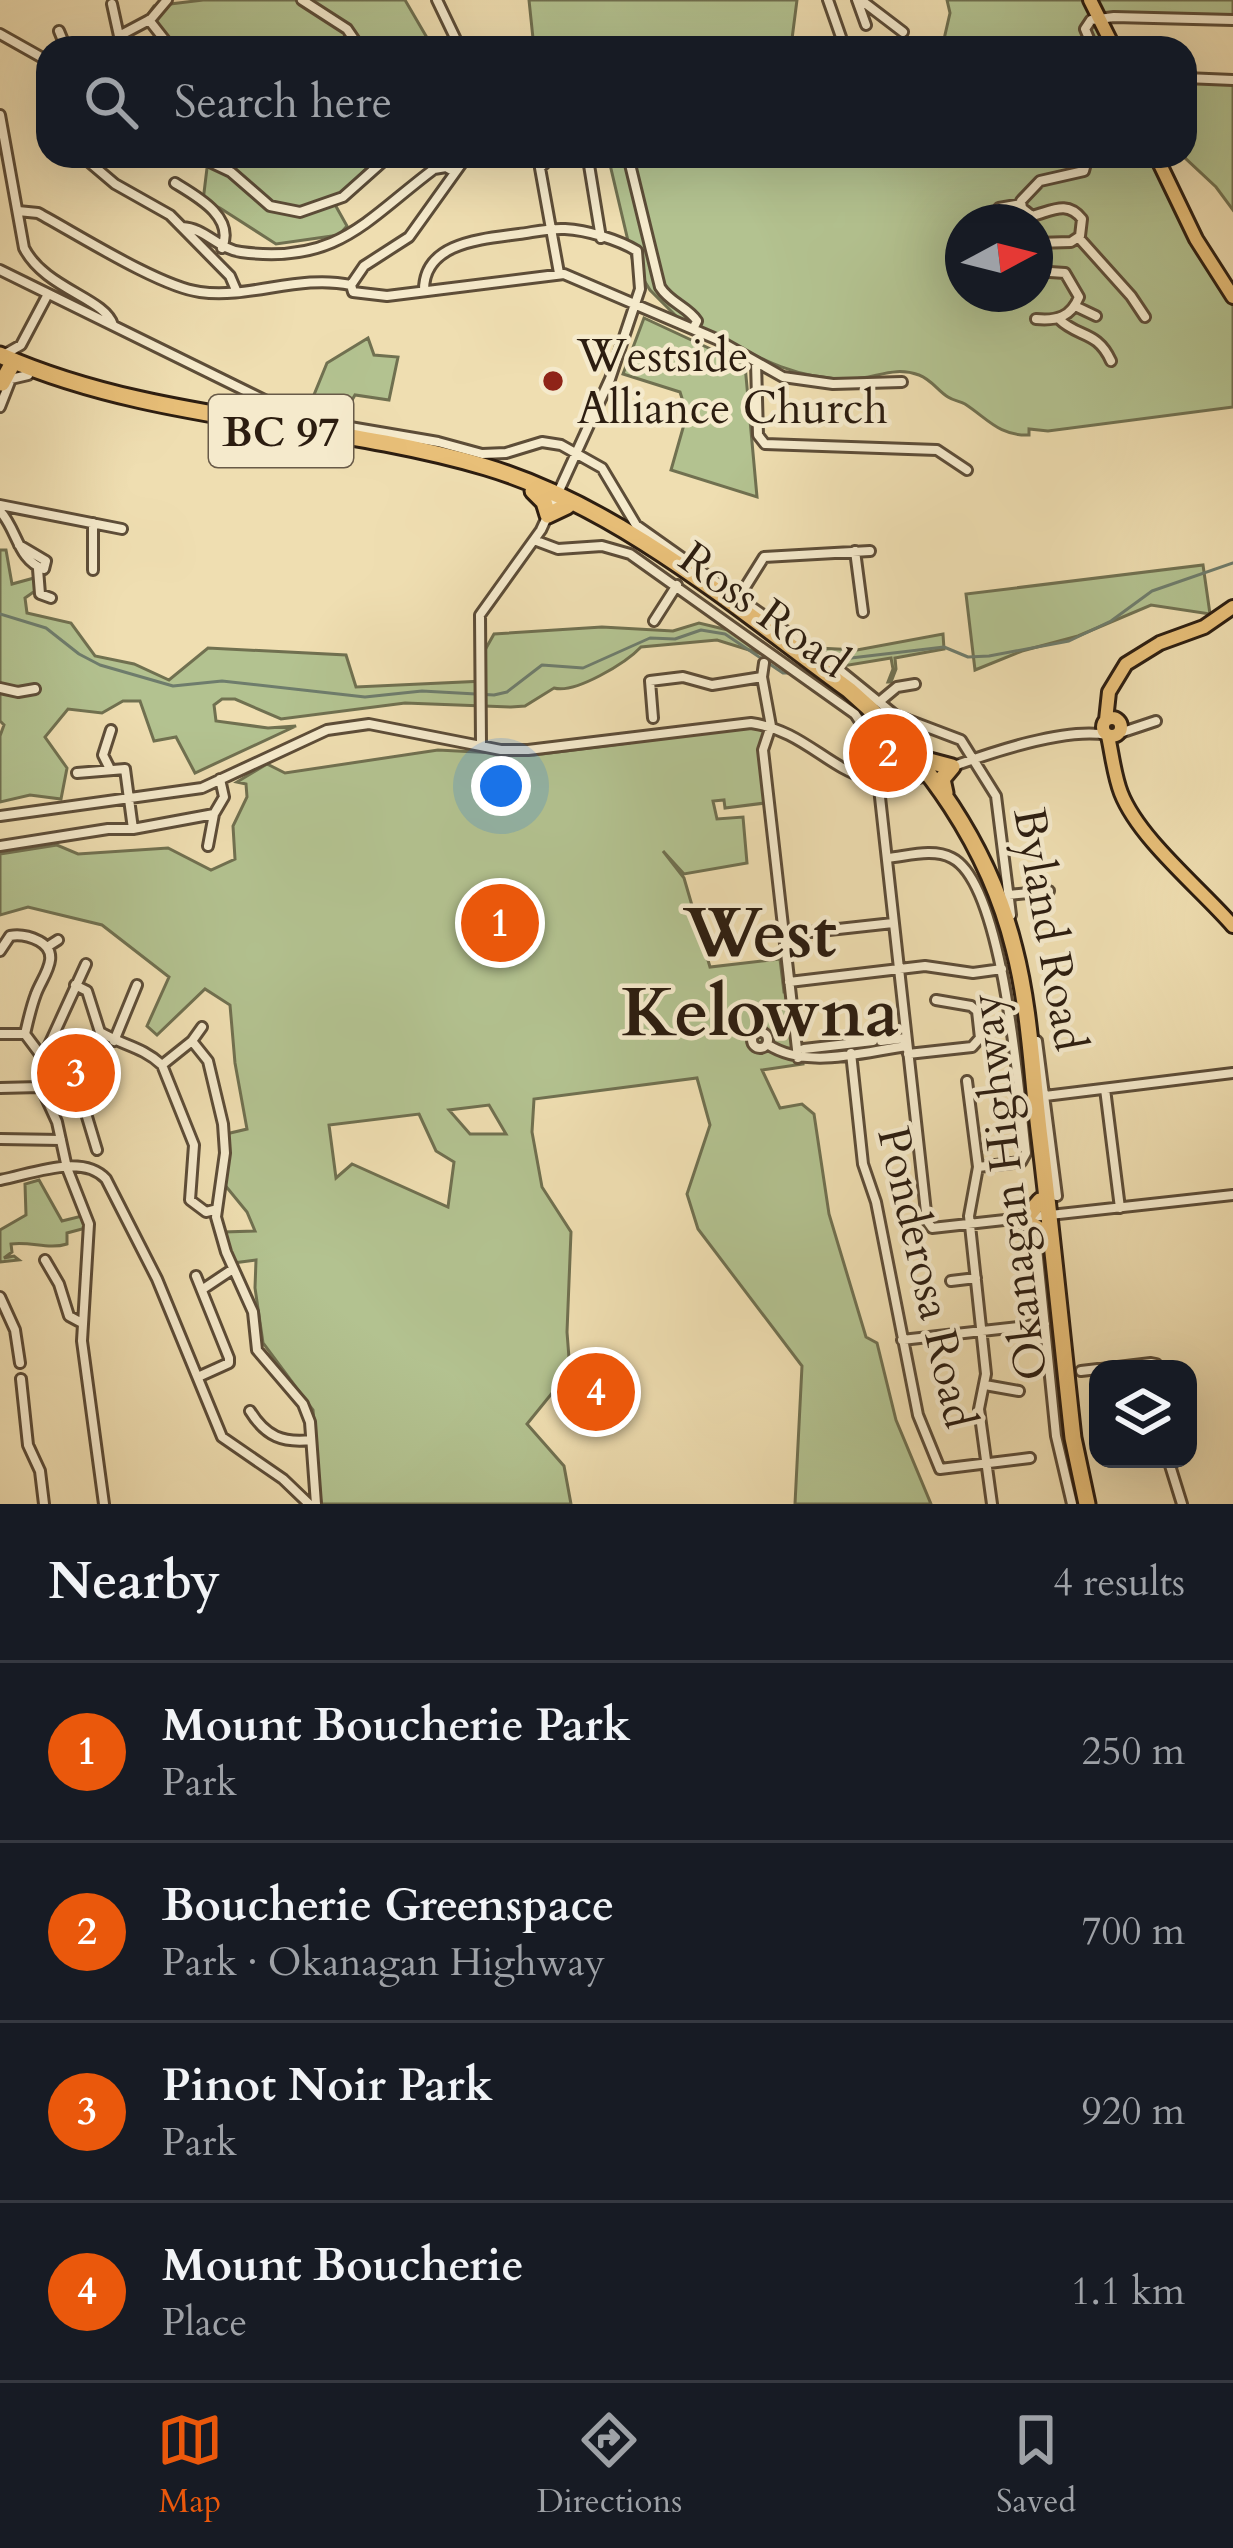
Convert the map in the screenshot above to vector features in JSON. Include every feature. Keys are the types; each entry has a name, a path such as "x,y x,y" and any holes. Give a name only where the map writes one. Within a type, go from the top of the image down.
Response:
{"highway":[{"name":"BC 97","path":"5,365 96,399 418,456 537,489"},
{"path":"537,489 544,502 562,494"},
{"path":"537,489 562,494"},
{"name":"Okanagan Highway","path":"562,494 812,666 912,758 917,780 950,818 978,872 1003,934 1017,993 1045,1217"},
{"path":"917,780 909,768 912,758 952,766 941,779 948,801"},
{"name":"Okanagan Highway","path":"917,780 948,801 978,851 1014,946 1068,1450 1080,1504"}],"main road":[{"path":"1090,0 1108,36"},
{"path":"1162,168 1196,239 1233,297"},
{"path":"1233,608 1126,664 1115,676 1108,700 1114,765 1127,805 1151,838 1233,926"}],"street":[{"path":"112,4 119,36 149,20 167,0"},
{"path":"302,0 352,36"},
{"path":"436,0 454,36"},
{"path":"828,0 841,36"},
{"path":"859,0 866,25"},
{"path":"859,0 903,32"},
{"path":"1088,36 1085,29 1091,20 1099,19 1233,20"},
{"path":"149,20 162,36"},
{"path":"58,31 60,36"},
{"path":"0,34 36,54"},
{"path":"1197,78 1233,80"},
{"path":"0,115 24,248 32,264 107,313 113,326"},
{"path":"96,168 182,226 230,276 236,290"},
{"path":"222,168 279,211 300,212 343,197 376,168"},
{"path":"182,226 196,228 222,248 263,253 342,241 440,168"},
{"path":"448,168 455,172"},
{"path":"351,285 364,266 409,237 458,168"},
{"path":"540,168 559,274"},
{"path":"589,168 601,238"},
{"path":"631,168 660,287 668,299 693,315 697,322 693,328"},
{"path":"1021,204 1027,190 1040,181 1085,168"},
{"path":"1167,180 1182,179"},
{"path":"175,183 203,202 225,226 228,234 222,248"},
{"path":"1053,210 1075,210 1082,219 1079,238"},
{"path":"18,211 38,213 203,293 319,280 351,285"},
{"path":"424,290 427,271 464,242 568,229 637,251 640,290 610,379 562,494"},
{"path":"1053,241 1079,238"},
{"path":"1079,238 1145,317"},
{"path":"0,270 302,419 482,454 506,453 542,442 577,452"},
{"path":"1036,319 1059,319 1079,296 1071,278 1053,272"},
{"path":"351,285 353,292 373,296 559,274 603,287 693,328 784,377 863,385 902,382"},
{"path":"5,365 48,294"},
{"path":"1075,306 1096,316"},
{"path":"1059,319 1094,337 1111,361"},
{"path":"5,365 33,323"},
{"path":"755,361 758,435 765,444 937,450 967,470"},
{"path":"0,407 11,379 34,374"},
{"name":"Byland Road","path":"577,452 610,477 636,525 739,597 812,666 899,718 957,737 976,758 996,796 1045,1096 1045,1217 1037,1248 1056,1436 1080,1504"},
{"path":"481,744 480,615 562,494 592,461"},
{"path":"0,508 122,529"},
{"path":"0,508 38,569 40,594 51,598"},
{"path":"93,524 93,570"},
{"name":"Ross Road","path":"534,540 558,549 602,546 630,554 812,666 869,730 888,858 927,1221 932,1228 1233,1195"},
{"path":"855,551 863,612"},
{"path":"739,597 764,557 870,551"},
{"path":"654,621 676,585"},
{"path":"764,663 771,726 763,750 794,1025 804,1055"},
{"path":"652,718 650,681 683,677 712,685 762,676"},
{"path":"879,702 897,687 915,684"},
{"path":"0,688 35,689"},
{"path":"0,816 174,794 349,724 528,750 728,724 771,726 844,770 879,783 917,780 976,758 1151,722"},
{"path":"110,768 104,755 111,730"},
{"path":"77,773 125,769 133,829"},
{"path":"208,846 214,814 224,797 220,779"},
{"path":"0,846 214,814"},
{"path":"888,858 939,854 964,867 983,907 1002,969 1026,1153 1021,1162 978,1167"},
{"path":"1009,895 1049,892"},
{"path":"812,932 893,923"},
{"path":"0,951 15,934 47,947"},
{"path":"47,947 58,940"},
{"path":"25,1034 49,967 47,947"},
{"path":"86,964 43,1058 41,1086 89,1224 82,1323 104,1504"},
{"path":"789,982 898,969 944,967 973,973 1002,969"},
{"path":"75,985 87,992 95,1025 114,1041 146,1050 162,1065 194,1145 190,1200 206,1212 214,1210"},
{"path":"114,1041 137,985"},
{"path":"767,1044 804,1055 907,1046 972,1047 980,1038 977,1011 936,1000"},
{"path":"162,1065 202,1027"},
{"path":"0,1034 25,1034"},
{"path":"25,1034 43,1058"},
{"path":"191,1041 208,1061 223,1124 225,1154 214,1210 253,1312 257,1350 303,1405 311,1440 312,1504"},
{"path":"848,1050 877,1041 907,1046"},
{"name":"Ponderosa Road","path":"848,1050 863,1164 876,1202 918,1415 940,1469 986,1463"},
{"path":"1045,1096 1233,1073"},
{"path":"967,1081 978,1167 969,1216 985,1385 979,1409 992,1504"},
{"path":"0,1088 73,1082 97,1150"},
{"path":"1105,1089 1120,1208"},
{"path":"0,1139 61,1140"},
{"path":"0,1180 80,1165 96,1168 157,1279 223,1437 312,1504"},
{"path":"45,1260 69,1316 82,1323"},
{"path":"203,1289 233,1269"},
{"path":"196,1276 229,1358 229,1363 198,1377"},
{"path":"951,1281 976,1278"},
{"path":"0,1297 16,1330 20,1364"},
{"path":"902,1340 1045,1324"},
{"path":"1081,1371 1089,1370"},
{"path":"22,1379 28,1445 40,1471 44,1504"},
{"path":"985,1385 1019,1391"},
{"path":"250,1412 280,1439 311,1440"},
{"path":"986,1463 1030,1458"},
{"path":"1171,1468 1182,1504"}],"green space":[{"path":"203,0 405,0 426,36 163,36 147,16 154,6"},
{"path":"529,0 797,0 792,36 533,36"},
{"path":"947,0 1086,0 1104,36 945,36 950,13"},
{"path":"1093,0 1233,0 1233,17 1099,13"},
{"path":"1197,79 1233,81 1233,210 1196,168"},
{"path":"207,168 367,168 333,201 347,226 339,235 276,244 203,201"},
{"path":"611,168 1160,168 1233,303 1233,407 1048,431 1029,429 1029,435 1010,433 919,375 812,376 781,367 681,321 650,290 633,262"},
{"path":"644,318 745,365 757,497 671,470 687,414 680,392 623,374"},
{"path":"368,338 374,355 398,357 389,400 355,395 341,419 307,412 327,363"},
{"path":"0,550 6,550 12,584 34,578 35,591 25,598 27,613 71,623 95,656 134,664 169,680 208,648 346,655 356,687 484,681 485,650 494,634 602,627 673,631 699,623 732,631 765,655 717,640 641,647 600,676 554,688 525,706 405,703 281,719 235,699 222,699 214,705 216,721 268,728 296,726 195,773 176,737 154,741 140,701 123,701 102,713 68,709 45,737 67,768 61,799 30,795 0,802 4,725 0,721"},
{"path":"1203,565 1210,614 1151,605 1078,636 975,670 966,594"},
{"path":"943,634 944,649 895,658 891,682 891,658 843,666 818,648 857,650"},
{"path":"764,726 765,803 725,808 724,800 713,801 717,819 743,817 747,863 684,874 663,851 684,878 710,967 780,959 784,992 795,992 803,1064 762,1070 780,1108 802,1104 814,1114 829,1214 866,1337 877,1343 896,1420 931,1504 795,1504 802,1366 698,1229 687,1194 710,1125 697,1078 534,1099 532,1132 542,1187 571,1232 570,1371 527,1424 564,1466 571,1504 321,1504 313,1410 263,1343 256,1260 233,1263 224,1232 255,1231 247,1212 224,1184 226,1134 247,1129 230,1005 205,989 157,1035 147,1026 169,977 102,925 28,907 0,915 0,854 57,845 78,854 168,848 211,870 235,859 233,826 247,797 246,784 237,782 267,764 285,773 438,750 534,755 629,743 628,735","holes":["489,1105 506,1134 470,1134 449,1110","419,1114 436,1151 454,1162 448,1207 352,1164 336,1178 329,1125"]},
{"path":"54,1049 102,1050 106,1095 82,1080 50,1080"},
{"path":"39,1180 62,1221 82,1216 86,1228 67,1233 67,1244 60,1246 11,1244 12,1252 4,1258 19,1260 0,1262 0,1230 26,1215 25,1184"}],"waterway":[{"path":"834,660 944,647 968,657 989,656 1069,641 1111,621 1152,591 1233,563"},
{"path":"0,614 46,628 100,665 173,686 222,681 365,697 422,691 494,695 507,692 542,665 583,668 650,638 675,639 701,630 725,634 783,673 790,673"}],"place":[{"name":"Westside Alliance Church","path":"553,381"},
{"name":"Boucherie Greenspace","path":"888,753"},
{"name":"Mount Boucherie Park","path":"500,923"},
{"name":"Pinot Noir Park","path":"76,1073"},
{"name":"Mount Boucherie","path":"596,1392"}],"district":[{"name":"West Kelowna","path":"760,972"}]}
